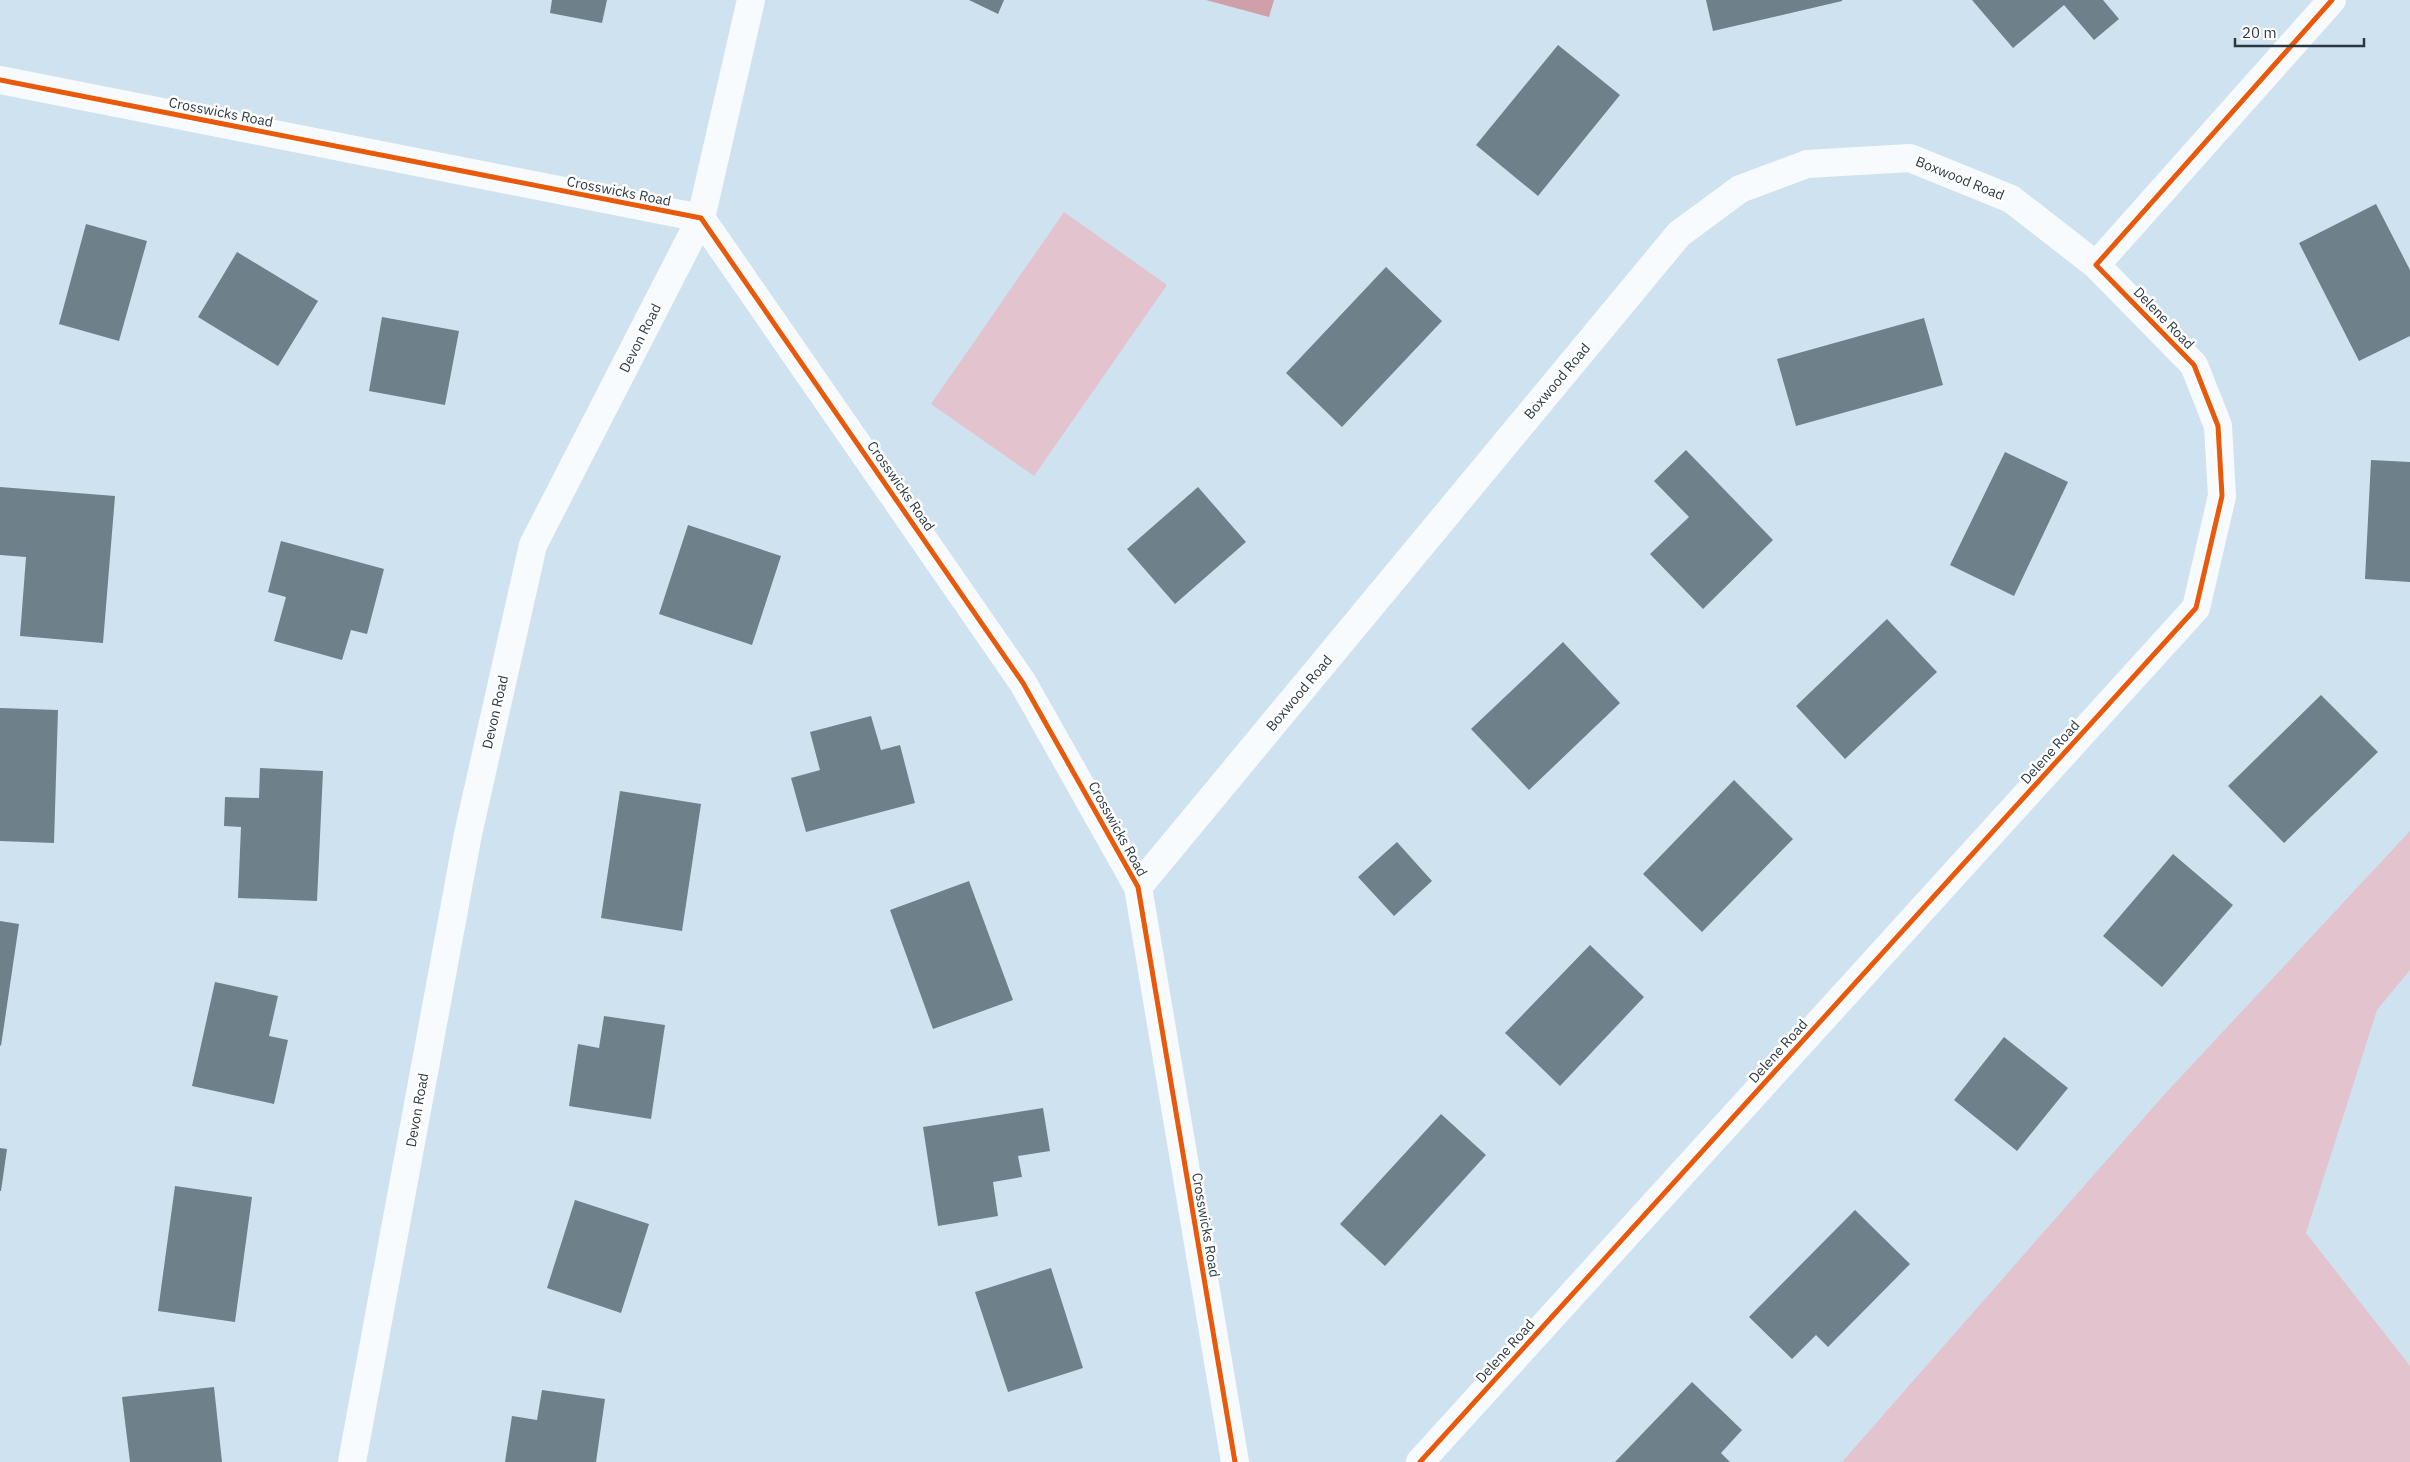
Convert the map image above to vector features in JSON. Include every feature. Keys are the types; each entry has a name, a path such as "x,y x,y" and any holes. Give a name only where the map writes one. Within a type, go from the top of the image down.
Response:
{"street":[{"name":"Devon Road","path":"352,1462 468,834 533,545 701,218 751,0"},
{"path":"2096,265 2332,0"},
{"name":"Crosswicks Road","path":"0,80 701,218 1023,682 1138,888 1235,1462"},
{"name":"Boxwood Road","path":"1138,888 1679,234 1740,189 1806,164 1910,158 2011,199 2096,265"},
{"name":"Delene Road","path":"1420,1462 2196,608 2222,496 2218,426 2194,365 2096,265"}],"shaded area":[{"path":"1206,0 1274,0 1269,17"},
{"path":"1064,212 1167,285 1034,476 931,404"},
{"path":"2410,831 2410,970 2377,1010 2306,1233 2410,1366 2410,1462 1842,1462 2163,1096"}],"building":[{"path":"552,0 607,0 602,23 550,13"},
{"path":"969,0 1004,0 998,14"},
{"path":"1706,0 1842,0 1842,1 1713,31"},
{"path":"1972,0 2103,0 2119,19 2094,40 2064,5 2013,48"},
{"path":"1558,45 1620,95 1538,196 1476,145"},
{"path":"2376,204 2410,270 2410,336 2359,361 2299,243"},
{"path":"86,224 147,241 119,341 59,324"},
{"path":"237,252 318,301 278,366 198,317"},
{"path":"1386,267 1442,321 1342,427 1286,373"},
{"path":"382,317 459,331 445,405 369,391"},
{"path":"1924,318 1943,385 1796,426 1777,359"},
{"path":"1686,450 1773,540 1703,609 1650,554 1689,517 1654,481"},
{"path":"2005,452 2068,482 2014,596 1950,565"},
{"path":"2371,460 2410,462 2410,582 2365,579"},
{"path":"0,487 115,496 103,643 20,636 26,557 0,555"},
{"path":"1198,487 1246,542 1175,604 1127,549"},
{"path":"688,525 781,556 752,645 659,614"},
{"path":"281,541 384,569 367,634 351,630 342,660 274,641 286,597 268,592"},
{"path":"1887,619 1937,672 1845,759 1796,706"},
{"path":"1563,642 1620,703 1529,790 1471,729"},
{"path":"2321,695 2378,752 2284,843 2228,786"},
{"path":"0,708 58,710 54,843 0,841"},
{"path":"871,716 881,750 900,745 915,803 806,832 791,778 820,770 810,732"},
{"path":"260,768 323,771 317,901 238,898 241,827 224,826 225,797 259,798"},
{"path":"1734,780 1793,839 1702,932 1643,874"},
{"path":"620,791 701,804 682,931 601,918"},
{"path":"1397,842 1432,881 1394,916 1358,877"},
{"path":"2173,854 2233,905 2162,987 2103,936"},
{"path":"969,881 1013,1000 933,1029 890,910"},
{"path":"0,921 19,924 1,1046 0,1045"},
{"path":"1590,945 1644,997 1560,1086 1505,1033"},
{"path":"215,982 278,996 269,1036 288,1040 274,1104 192,1086"},
{"path":"604,1016 665,1025 651,1119 569,1106 578,1044 599,1048"},
{"path":"2004,1037 2068,1088 2017,1151 1954,1100"},
{"path":"1043,1108 1050,1151 1018,1156 1022,1177 993,1182 998,1216 938,1226 923,1127"},
{"path":"1441,1114 1486,1155 1385,1266 1340,1224"},
{"path":"0,1148 7,1149 1,1191 0,1191"},
{"path":"175,1186 252,1197 235,1322 158,1311"},
{"path":"575,1200 649,1224 621,1313 547,1288"},
{"path":"1855,1210 1910,1264 1828,1347 1816,1335 1792,1359 1749,1317"},
{"path":"1051,1268 1083,1368 1008,1392 975,1292"},
{"path":"1692,1382 1742,1430 1721,1453 1730,1462 1615,1462"},
{"path":"214,1387 222,1462 130,1462 122,1397"},
{"path":"542,1390 605,1399 596,1462 505,1462 512,1416 537,1420"}],"cycle path":[{"path":"1420,1462 2196,608 2222,496 2218,426 2194,365 2096,265 2332,0"},
{"path":"0,80 701,218 1023,683 1138,887 1235,1462"}]}
